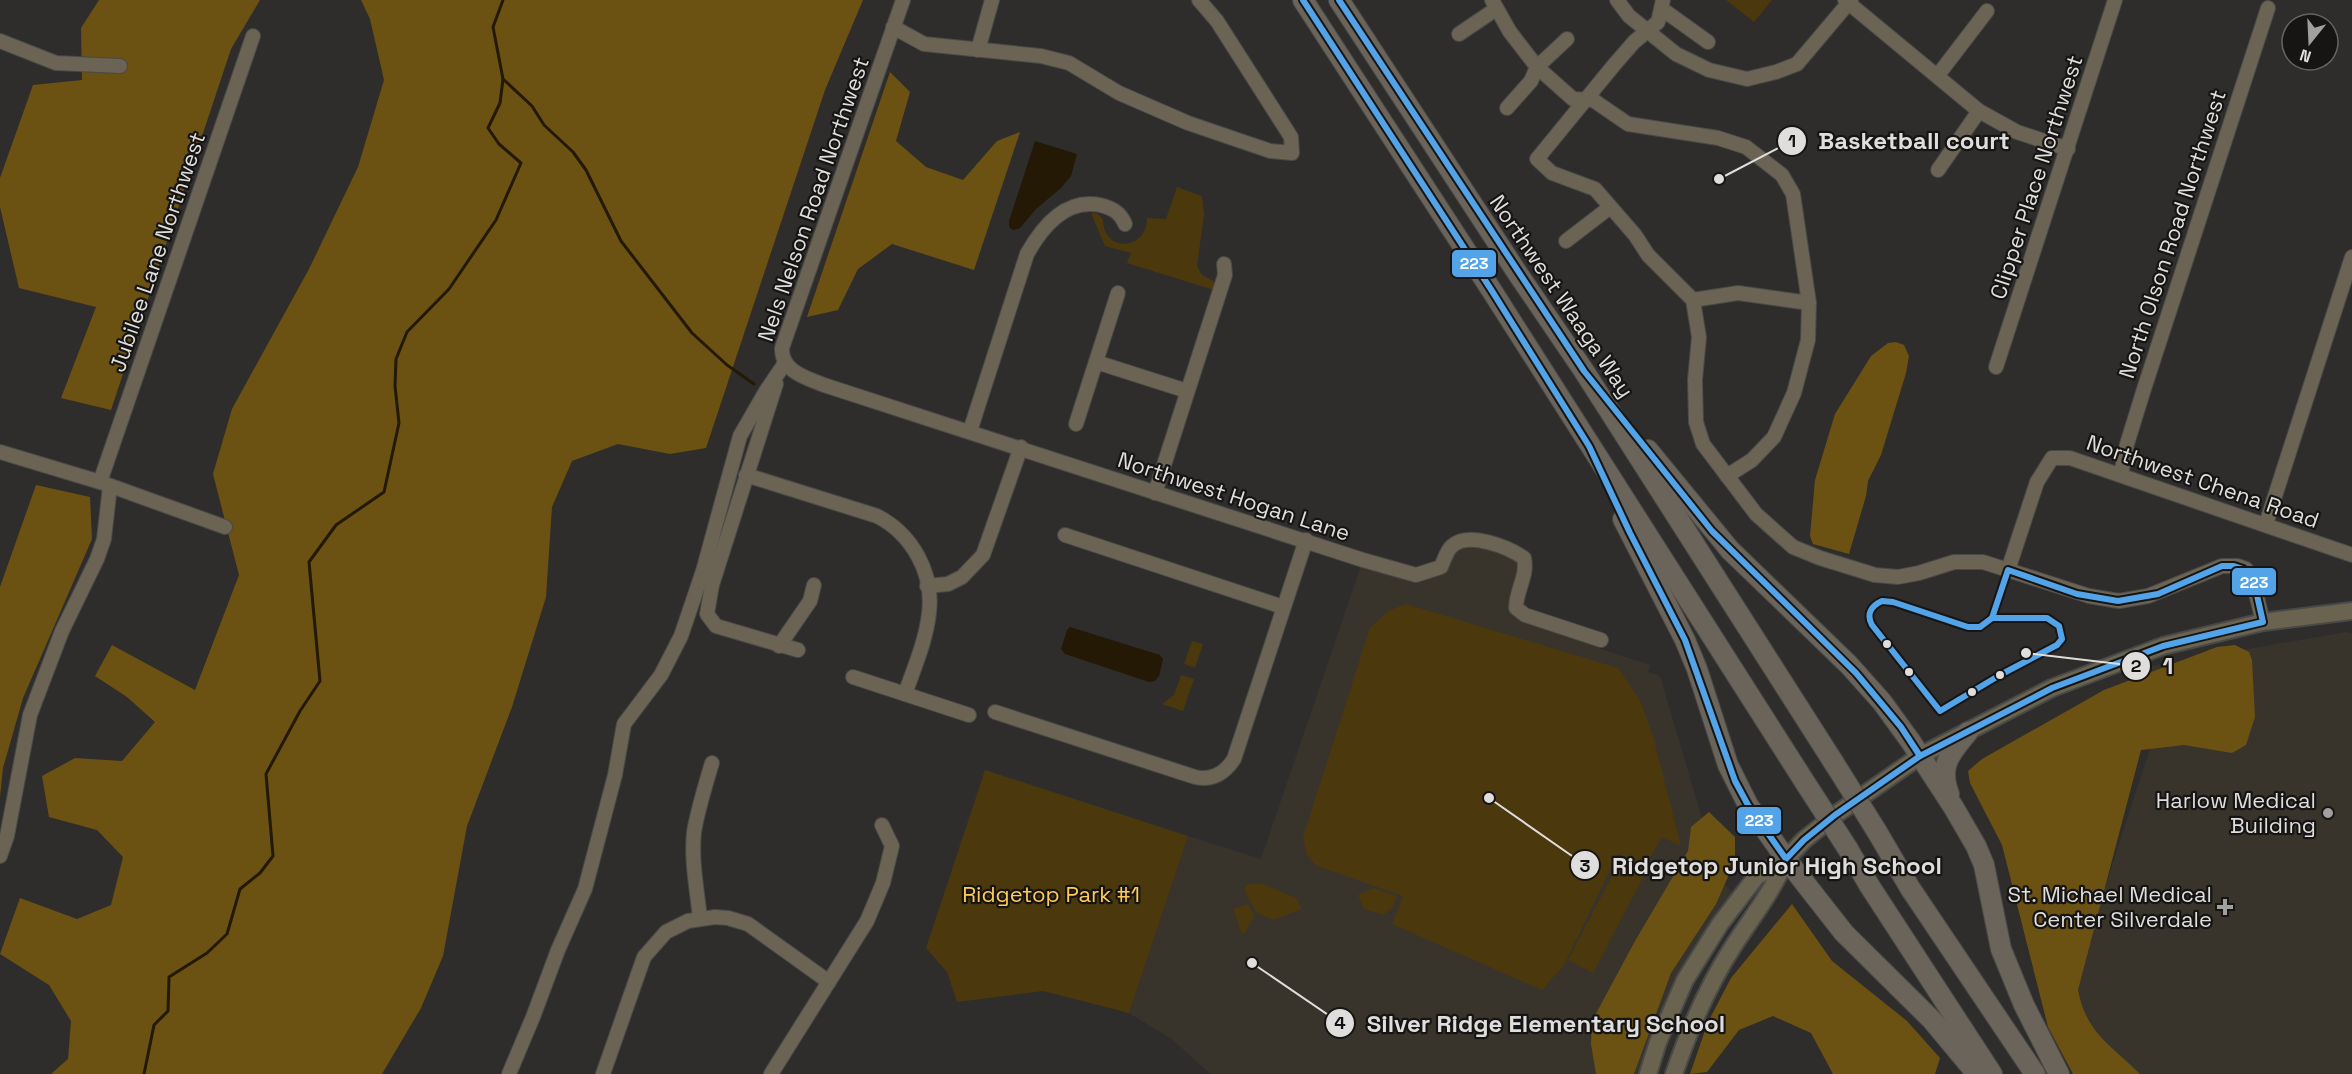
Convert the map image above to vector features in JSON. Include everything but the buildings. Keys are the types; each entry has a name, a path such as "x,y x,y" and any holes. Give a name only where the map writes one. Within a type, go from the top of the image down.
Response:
{"highway":[{"path":"1303,0 1486,281 1869,885 1992,1074"},
{"name":"Northwest Waaga Way","path":"1339,0 1584,371 1834,763 1910,888 2035,1074"},
{"path":"1584,371 1712,531 1849,665 1882,702 1920,756 1976,846 1984,865 2001,949 2059,1074"},
{"path":"1589,446 1698,669 1725,756 1748,805 1786,859 1844,933 1932,1020 1977,1074"},
{"path":"1954,808 1946,785 1945,765 1968,732"}],"main road":[{"path":"1648,1074 1658,1042 1685,980 1720,924 1756,877 1786,859 1804,840 1836,815 1920,756 2052,688 2163,646 2263,622 2352,611"},
{"path":"1674,1074 1694,1021 1732,947 1776,883 1786,859"}],"street":[{"name":"Nels Nelson Road Northwest","path":"509,1074 585,889 615,775 624,724 661,675 681,636 703,571 740,436 756,406 783,367 782,348 903,0"},
{"path":"978,50 992,0"},
{"path":"893,27 924,44 1041,56 1069,63 1119,93 1188,123 1270,151 1292,153 1291,137 1217,21 1199,0"},
{"path":"1617,0 1629,16 1676,54 1709,70 1747,79 1797,64 1848,2 1980,111 2017,132 2068,149"},
{"name":"Clipper Place Northwest","path":"1996,367 2115,0"},
{"path":"1458,34 1493,4 1537,68 1574,99 1593,100 1628,124 1718,138 1746,147 1782,176 1793,194 1809,303 1808,340 1794,393 1774,437 1752,460 1727,476"},
{"path":"1708,42 1663,4 1658,22 1634,42 1583,100 1537,159 1552,173 1594,189 1635,235 1648,255 1693,300 1699,338 1695,381 1696,422 1704,444 1756,514 1794,547 1875,576 1898,577 1961,561 1983,562 2089,596 2119,601 2148,596 2222,566 2238,566 2246,569 2252,577 2263,622"},
{"name":"North Olson Road Northwest","path":"2121,474 2127,444 2144,389 2268,8"},
{"path":"1938,75 1987,11"},
{"name":"Jubilee Lane Northwest","path":"0,856 7,836 30,715 62,632 97,559 104,539 105,484 253,36"},
{"path":"1507,108 1531,81 1537,68 1567,39"},
{"path":"0,41 56,63 120,66"},
{"path":"1938,170 1980,111"},
{"path":"970,431 1027,254 1038,234 1056,216 1080,204 1110,207 1117,212 1125,224"},
{"path":"1566,241 1609,208"},
{"path":"2266,524 2352,257"},
{"path":"1155,493 1225,275 1224,264"},
{"path":"1077,424 1118,293"},
{"path":"1693,300 1738,293 1809,303"},
{"path":"1096,362 1187,391"},
{"path":"783,367 712,585 707,614 716,626 798,650"},
{"name":"Northwest Hogan Lane","path":"783,367 816,382 1021,447 1155,493 1363,560 1416,574 1441,567 1451,547 1461,540 1475,538 1516,552 1524,558 1527,568 1516,599 1516,608 1524,615 1601,640"},
{"path":"927,586 948,584 962,577 983,555 1021,447"},
{"path":"0,452 105,484 225,527"},
{"name":"Northwest Chena Road","path":"2008,570 2037,482 2052,458 2070,458 2121,474 2352,555"},
{"path":"746,475 877,516 892,524 916,550 927,586 929,612 926,634 905,694"},
{"path":"1065,535 1283,607"},
{"path":"995,712 1195,777 1205,779 1227,770 1234,759 1306,540"},
{"path":"779,645 810,601 814,585"},
{"path":"853,677 969,715"},
{"path":"700,918 694,834 712,763"},
{"path":"771,1074 867,921 883,883 892,846 882,825"},
{"path":"603,1074 644,957 666,932 687,921 700,918 728,918 748,924 829,982"}],"shaded area":[{"path":"99,0 260,0 231,49 111,410 61,398 96,307 19,288 0,207 0,178 33,85 82,80 81,28"},
{"path":"361,0 863,0 825,90 706,448 670,454 618,444 572,461 552,507 546,597 512,707 467,826 443,956 421,1008 382,1074 51,1074 68,1059 71,1021 49,985 0,954 20,898 77,919 111,905 123,857 97,830 49,817 42,776 75,758 122,761 155,722 127,697 95,676 112,645 195,690 239,575 213,474 232,409 309,269 358,167 384,80 370,19"},
{"path":"890,72 910,92 896,141 926,167 963,180 997,141 1020,132 974,270 892,244 858,269 838,310 807,317"},
{"path":"1035,141 1077,154 1071,176 1061,188 1036,209 1020,228 1013,230 1009,227 1009,221"},
{"path":"1896,342 1904,345 1909,356 1906,373 1881,455 1868,481 1866,496 1849,554 1813,544 1810,536 1815,480 1835,414 1871,356 1888,343"},
{"path":"36,485 90,497 92,539 23,698 3,768 0,797 0,587"},
{"path":"1461,540 1524,558 1516,608 1601,640 1598,648 1650,665 1648,672 1660,676 1711,849 1716,874 1738,899 1720,924 1648,1074 1210,1074 1173,1040 1129,1013 1188,836 1261,859 1363,560 1421,574"},
{"path":"1070,627 1160,655 1163,659 1159,676 1155,681 1149,682 1065,654 1061,649"},
{"name":"St. Michael Medical Center Silverdale","path":"2346,632 2352,633 2352,1074 2113,1074 2074,998 2077,973 2163,709 2150,666"},
{"path":"2235,645 2249,652 2252,660 2255,717 2246,745 2232,753 2184,745 2141,750 2078,990 2093,1028 2140,1074 2073,1074 2048,1027 2002,845 1970,783 1968,771 1982,759 2104,690 2217,647"},
{"path":"1709,812 1735,837 1735,861 1716,904 1671,973 1634,1074 1596,1074 1591,1044 1592,1021 1635,941 1688,851 1691,827"},
{"path":"1792,904 1832,961 1907,1021 1940,1058 1935,1074 1833,1074 1811,1033 1773,1016 1739,1030 1707,1072 1690,1074 1708,1022 1731,978"}],"green space":[{"path":"1726,0 1772,0 1754,22"},
{"path":"1177,187 1202,196 1204,215 1197,266 1202,275 1217,283 1214,290 1127,263 1131,253 1105,246 1091,213 1098,214 1103,220 1110,238 1125,244 1133,242 1145,229 1147,218 1166,219"},
{"path":"1406,604 1618,668 1640,700 1653,736 1681,846 1662,837 1646,865 1618,854 1564,965 1542,990 1392,924 1403,896 1317,866 1307,855 1303,837 1370,628 1388,611"},
{"path":"1192,641 1203,644 1195,668 1184,664"},
{"path":"1181,675 1194,679 1183,711 1162,704 1174,695"},
{"name":"Ridgetop Park #1","path":"985,770 1188,836 1129,1013 1043,991 957,1002 947,972 926,948"},
{"path":"1621,859 1646,872 1593,973 1568,960"},
{"path":"1260,883 1296,898 1302,909 1273,920 1257,913 1244,890 1247,885"},
{"path":"1373,888 1397,896 1393,907 1383,915 1364,909 1358,895"},
{"path":"1248,904 1254,915 1245,933 1242,934 1233,909"}],"waterway":[{"path":"144,1074 154,1025 168,1011 169,977 207,953 227,934 240,889 260,873 273,856 266,774 300,711 320,681 309,562 336,525 384,492 399,423 395,386 396,359 407,332 449,289 496,220 521,163 499,144 488,128 500,103 503,79 493,27 503,0"},
{"path":"503,79 532,106 544,125 573,152 586,170 621,241 692,333 727,365 754,384"}],"transit line":[{"name":"223","path":"1303,0 1492,291 1589,446 1630,533 1685,640 1735,781 1748,805 1786,859 1804,840 1835,815 1920,756 2052,688 2163,646 2263,622 2254,582 2243,569 2234,566 2222,566 2158,594 2118,601 2077,594 2008,570 1992,618"},
{"name":"223","path":"1339,0 1584,371 1712,531 1856,673 1901,727 1920,756"},
{"name":"223","path":"1882,601 1893,602 1968,627 1980,627 1992,618 2047,618 2059,626 2062,639 2057,645 2000,675 1940,711 1872,625 1869,617 1871,611 1882,601"}],"place":[{"name":"Basketball court","path":"1719,179"},
{"name":"1","path":"2026,653"},
{"name":"Ridgetop Junior High School","path":"1489,798"},
{"name":"Harlow Medical Building","path":"2328,813"},
{"name":"St. Michael Medical Center Silverdale","path":"2225,907"},
{"name":"Silver Ridge Elementary School","path":"1252,963"}]}
